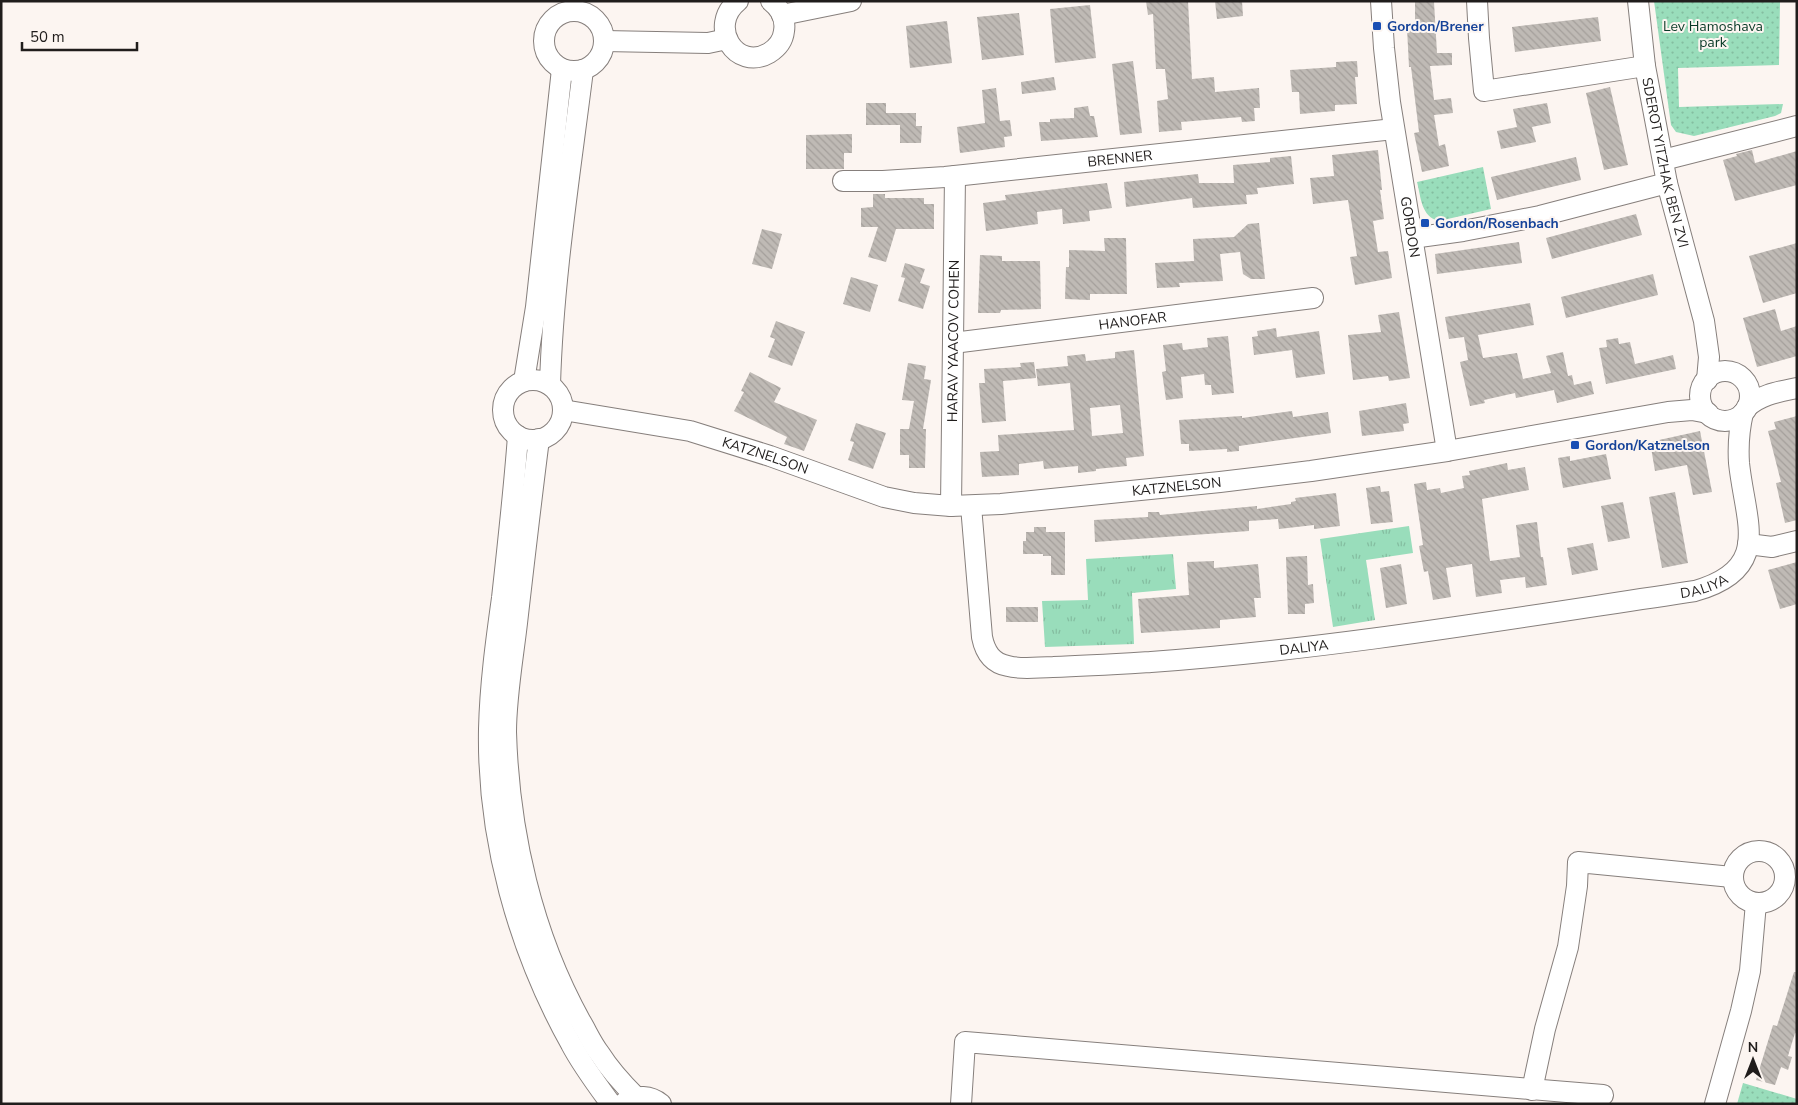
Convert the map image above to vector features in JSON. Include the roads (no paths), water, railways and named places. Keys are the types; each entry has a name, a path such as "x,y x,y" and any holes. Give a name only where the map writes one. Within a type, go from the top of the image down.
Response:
{"street":[{"path":"738,1 726,15 724,27 727,39 733,48 743,55 755,57 766,55 776,48 782,38 785,27 777,8 851,1"},
{"name":"GORDON","path":"1382,1 1387,75 1394,129 1447,451"},
{"path":"1477,1 1478,38 1484,90 1645,66"},
{"name":"SDEROT YITZHAK BEN ZVI","path":"1638,1 1645,66 1667,183 1704,321 1709,357 1704,384"},
{"path":"563,7 574,11 586,7 599,24 604,35 599,58 591,66 583,70 574,72 562,69 549,58 544,41 548,25 563,7"},
{"path":"604,41 708,43 727,39"},
{"path":"524,381 536,307 562,69"},
{"path":"550,385 551,345 557,282 583,70"},
{"path":"1663,160 1797,126"},
{"name":"BRENNER","path":"843,180 883,181 955,176 1394,129"},
{"name":"HARAV YAACOV COHEN","path":"950,506 955,176"},
{"path":"1412,238 1463,231 1540,216 1667,183"},
{"name":"HANOFAR","path":"953,343 1313,298"},
{"name":"SDEROT YITZHAK BEN ZVI","path":"1704,321 1719,353 1738,376"},
{"path":"1739,462 1726,436 1701,400 1704,384 1718,373 1738,376 1777,387 1796,388"},
{"path":"1738,376 1750,392 1750,400 1745,410 1739,435 1739,462 1749,518 1748,544 1772,547 1797,541"},
{"path":"538,380 550,385 561,398 563,410 558,426 549,435 539,440 518,436 505,421 503,410 508,393 516,385 524,381 538,380"},
{"name":"KATZNELSON","path":"1668,412 1690,400 1704,384"},
{"path":"1711,416 1721,420 1729,420 1745,410 1754,401 1767,394 1796,388"},
{"name":"KATZNELSON","path":"563,410 690,430 770,456 884,497 914,503 950,506 1001,504 1220,482 1447,451 1668,412 1692,410 1711,416"},
{"path":"518,436 492,678 489,730 493,810 508,889 524,941 552,1010 572,1046 611,1104"},
{"path":"539,440 511,670 506,730 509,780 516,835 530,896 546,945 568,998 598,1053 617,1078 630,1101 648,1097 661,1104"},
{"name":"DALIYA","path":"971,506 983,643 988,653 996,662 1016,668 1135,663 1265,651 1415,633 1695,591 1718,583 1734,572 1745,557 1748,544"},
{"path":"1764,851 1777,858 1784,872 1783,887 1774,898 1756,903 1740,895 1734,887 1732,877 1737,862 1749,852 1764,851"},
{"path":"1532,1090 1545,1029 1568,947 1577,886 1578,862 1732,877"},
{"path":"1715,1104 1750,971 1756,903"},
{"path":"961,1104 965,1042 1603,1095"}],"place":[{"name":"Gordon/Brener","path":"1377,26"},
{"name":"Gordon/Rosenbach","path":"1425,223"},
{"name":"Gordon/Katznelson","path":"1575,445"}],"park label":[{"name":"Lev Hamoshava park","path":"1713,34"}]}
